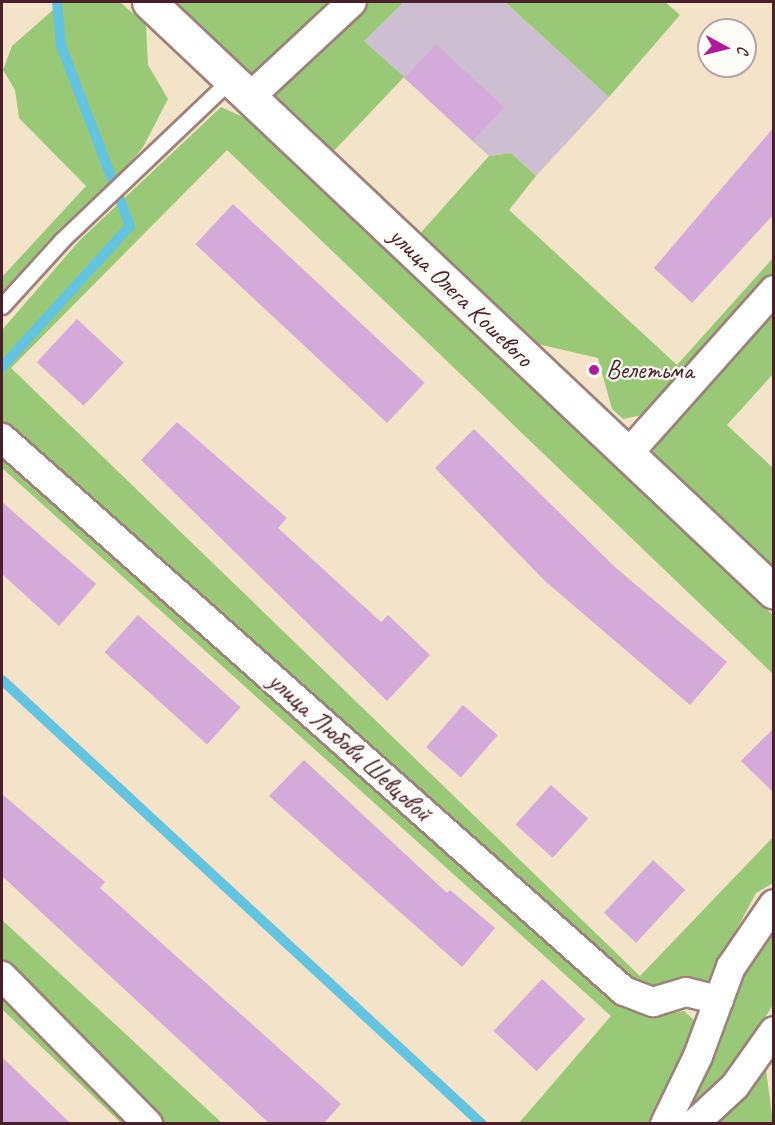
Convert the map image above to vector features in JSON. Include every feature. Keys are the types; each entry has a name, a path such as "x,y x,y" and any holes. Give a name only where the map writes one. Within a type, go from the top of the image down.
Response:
{"street":[{"name":"улица Олега Кошевого","path":"149,2 774,592"},
{"path":"241,88 352,2"},
{"path":"627,455 774,290"},
{"name":"улица Любови Шевцовой","path":"2,438 624,991 653,1002 686,992 719,1000"},
{"path":"665,1124 731,967 774,904"},
{"path":"2,976 148,1124"},
{"path":"694,1124 735,1086 773,1039"}],"lane":[{"path":"2,306 62,240 156,156 241,88"}],"shaded area":[{"path":"404,2 505,2 609,97 536,176 511,153 489,156 364,41"}],"green space":[{"path":"62,2 120,2 146,25 148,65 168,99 143,147 104,196 60,228 2,292 2,277 86,186 19,118 15,90 3,70 12,46"},
{"path":"165,2 335,2 257,74 243,75"},
{"path":"365,2 404,2 364,41 404,77 331,154 273,100 273,93"},
{"path":"505,2 665,2 680,15 609,97"},
{"path":"221,107 247,119 773,615 773,674 227,150 11,368 640,976 773,837 773,883 756,893 709,981 685,976 656,993 633,985 2,424 2,330 80,240"},
{"path":"511,153 536,176 509,210 677,365 773,258 773,273 642,415 623,419 612,409 598,358 529,342 417,237 489,156"},
{"path":"773,305 773,374 727,425 773,468 773,573 651,458 660,436"},
{"path":"2,456 616,1002 655,1016 684,1011 695,1021 688,1057 649,1123 519,1123 611,1016 2,468"},
{"path":"2,920 222,1123 162,1123 2,963"},
{"path":"773,922 773,1005 728,1076 679,1123 744,971"},
{"path":"2,990 136,1123 121,1123 2,1009"},
{"path":"766,1070 773,1123 710,1124 758,1071"}],"building":[{"path":"436,44 504,107 473,141 405,78"},
{"path":"774,127 774,214 692,303 654,268"},
{"path":"233,204 425,383 387,423 195,244"},
{"path":"77,319 124,363 84,406 37,362"},
{"path":"177,422 287,518 278,528 381,622 388,615 430,655 387,701 141,460"},
{"path":"474,429 616,568 727,662 690,705 546,582 435,468"},
{"path":"2,502 96,584 59,626 2,574"},
{"path":"138,615 241,707 207,744 105,652"},
{"path":"463,705 498,735 461,777 426,747"},
{"path":"774,728 774,793 741,761"},
{"path":"304,760 447,893 450,890 495,928 462,967 269,796"},
{"path":"551,785 588,818 553,858 516,824"},
{"path":"2,794 105,882 100,888 341,1104 323,1124 270,1124 2,876"},
{"path":"653,860 685,890 636,943 604,913"},
{"path":"542,979 585,1019 537,1071 494,1031"},
{"path":"2,1057 71,1124 2,1124"}],"waterway":[{"path":"2,367 130,226 61,45 57,2"},
{"path":"2,680 482,1124"}],"place":[{"name":"Велетьма","path":"594,370"}]}
